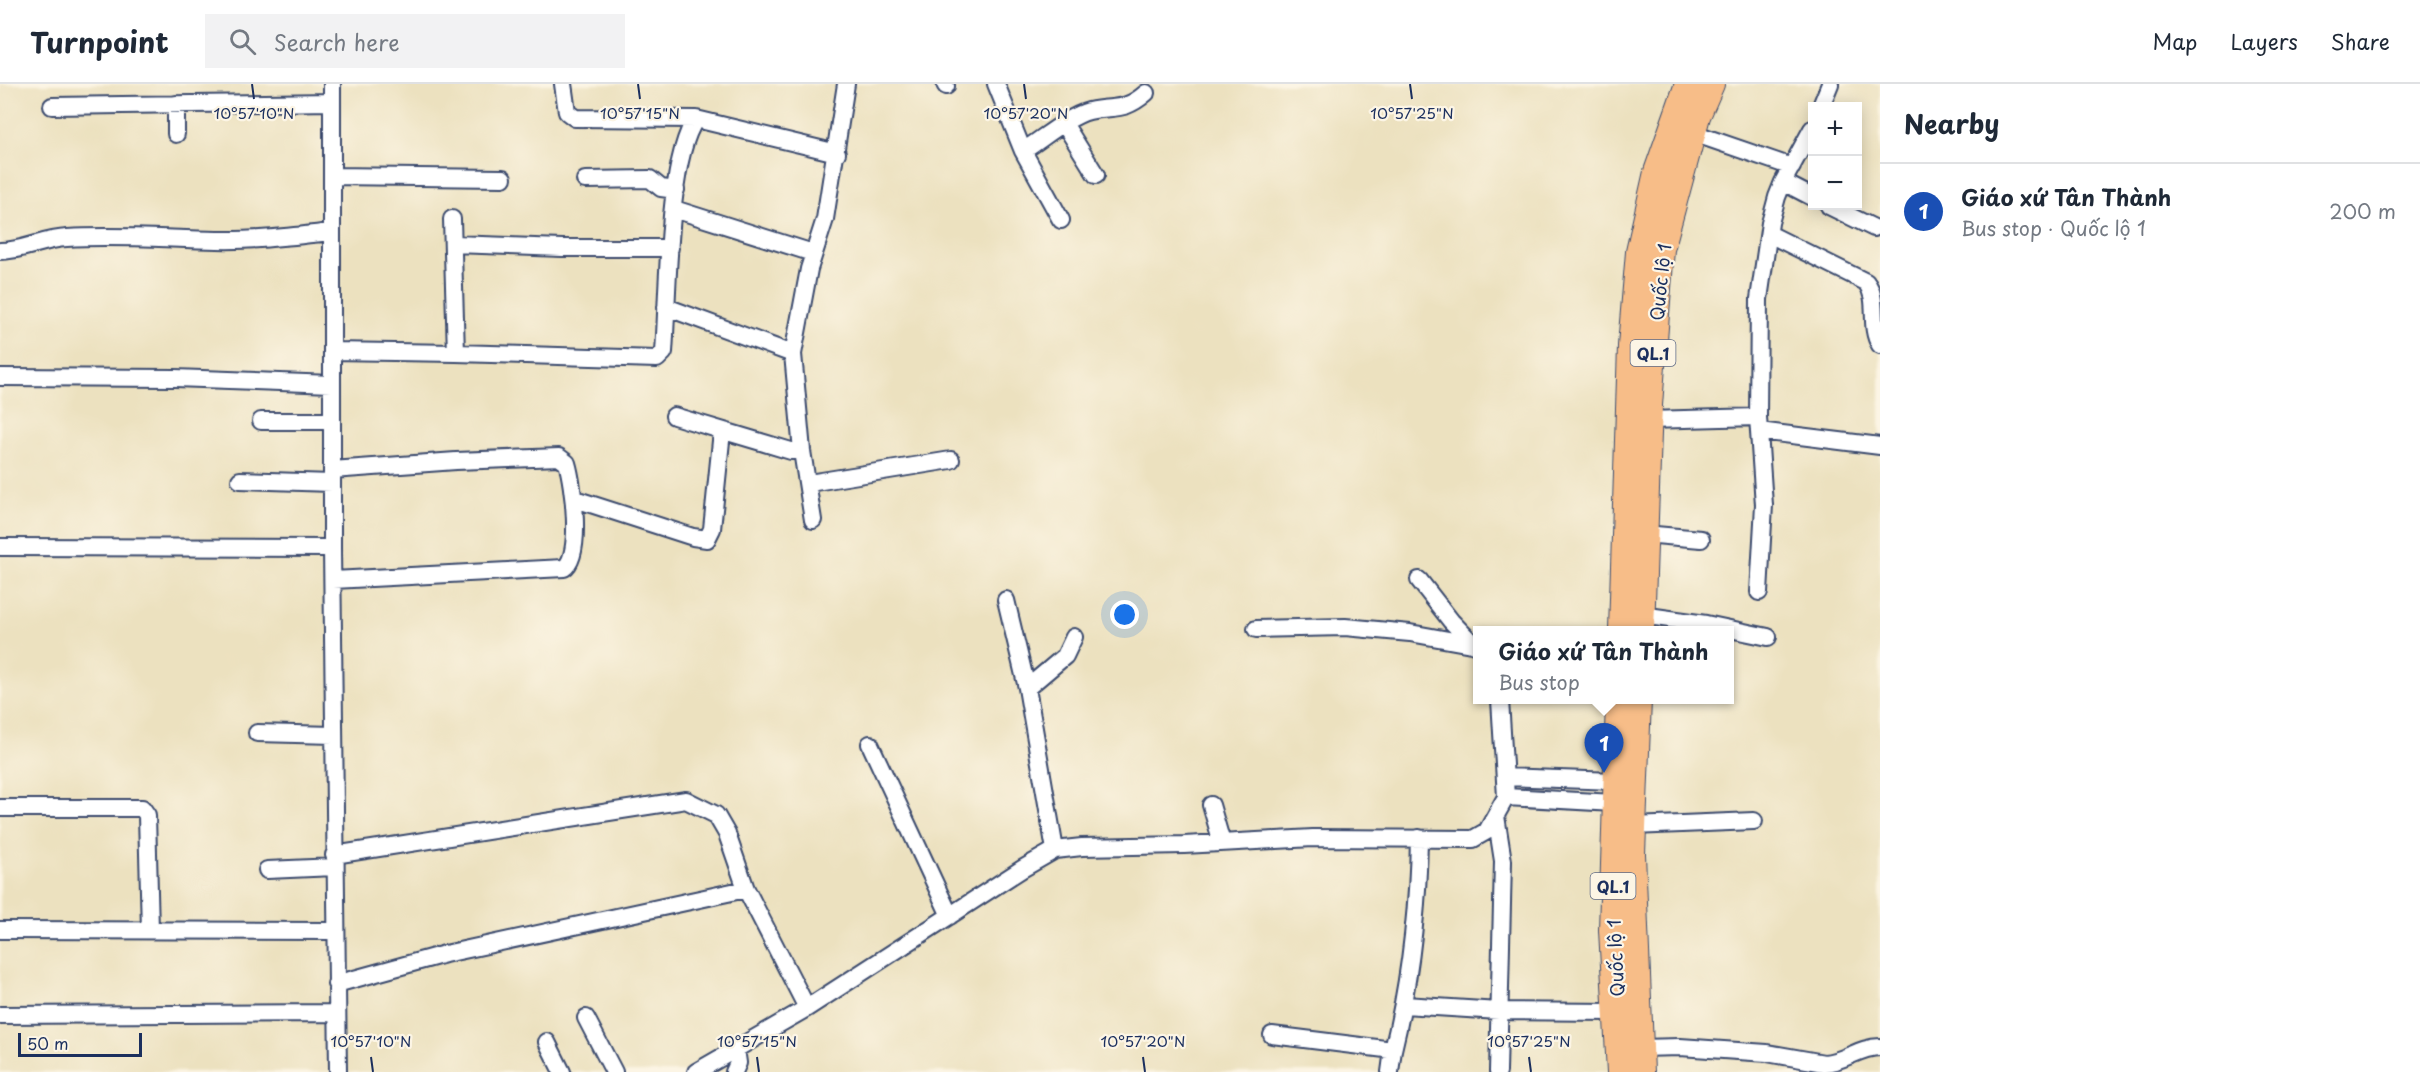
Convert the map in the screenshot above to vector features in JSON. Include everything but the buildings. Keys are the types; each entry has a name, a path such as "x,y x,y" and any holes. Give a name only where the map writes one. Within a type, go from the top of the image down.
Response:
{"highway":[{"name":"Quốc lộ 1","path":"1635,625 1631,346 1639,252 1657,172 1688,84"},
{"name":"Quốc lộ 1","path":"1635,625 1644,534 1648,420 1661,249 1693,133 1711,84"},
{"name":"Quốc lộ 1","path":"1619,704 1612,930 1620,1072"},
{"name":"Quốc lộ 1","path":"1638,704 1633,826 1634,941 1640,1060"}],"street":[{"path":"332,84 332,548 338,1072"},
{"path":"563,84 567,112 575,118 696,119 837,153"},
{"path":"813,520 809,483 802,451 793,354 798,314 813,253 825,219 846,84"},
{"path":"996,84 1023,151 1061,220"},
{"path":"1823,102 1830,84"},
{"path":"1023,151 1088,111 1129,106 1146,93"},
{"path":"52,106 111,107 332,102"},
{"path":"176,104 176,134"},
{"path":"332,351 456,352 657,359 664,352 676,190 685,140 696,119"},
{"path":"1065,125 1096,175"},
{"path":"1693,133 1787,175 1808,193"},
{"path":"1759,592 1764,505 1759,424 1759,299 1769,234 1787,175 1808,136"},
{"path":"332,176 502,178"},
{"path":"585,180 650,179 661,189 676,190"},
{"path":"674,208 813,253"},
{"path":"1837,210 1874,228"},
{"path":"452,219 456,352"},
{"path":"0,251 22,249 37,242 65,238 146,236 219,240 332,232"},
{"path":"1769,234 1866,282 1873,297 1876,336 1880,345"},
{"path":"454,244 562,248 670,248"},
{"path":"666,307 793,354"},
{"path":"0,377 176,378 332,384"},
{"path":"674,416 791,451 802,451"},
{"path":"1648,420 1759,424 1880,446"},
{"path":"261,421 332,421"},
{"path":"575,499 693,537 707,539 712,529 722,431"},
{"path":"240,480 332,476 456,460 559,457 567,463 575,499 573,555 564,568 333,580"},
{"path":"809,483 951,460"},
{"path":"1644,534 1701,539"},
{"path":"0,547 332,548"},
{"path":"1419,580 1473,644"},
{"path":"1006,600 1027,688 1055,850"},
{"path":"1635,625 1706,624 1716,626"},
{"path":"1256,629 1346,627 1410,633 1473,645"},
{"path":"1734,630 1768,637"},
{"path":"1027,688 1065,656 1074,637"},
{"path":"696,1072 807,1008 1055,850 1313,838 1473,839 1487,831 1506,797 1500,704"},
{"path":"257,733 334,735"},
{"path":"870,744 950,916"},
{"path":"1505,777 1615,792"},
{"path":"1506,797 1615,792"},
{"path":"267,870 335,861 686,800 716,815 727,834 746,889 807,1008"},
{"path":"1211,805 1222,843"},
{"path":"0,808 142,808 147,815 150,930"},
{"path":"1496,816 1503,861 1498,1072"},
{"path":"1633,826 1754,821"},
{"path":"1390,1072 1404,1005 1416,918 1419,838"},
{"path":"336,984 446,954 746,889"},
{"path":"0,930 336,931"},
{"path":"1404,1005 1499,1011 1617,1012"},
{"path":"0,1015 337,1013"},
{"path":"586,1018 614,1072"},
{"path":"1272,1035 1393,1050"},
{"path":"547,1042 562,1072"},
{"path":"1640,1060 1680,1047 1767,1053 1833,1063 1871,1047 1880,1047"},
{"path":"734,1072 738,1063 736,1049"}],"place":[{"name":"Giáo xứ Tân Thành","path":"1604,773"}]}
